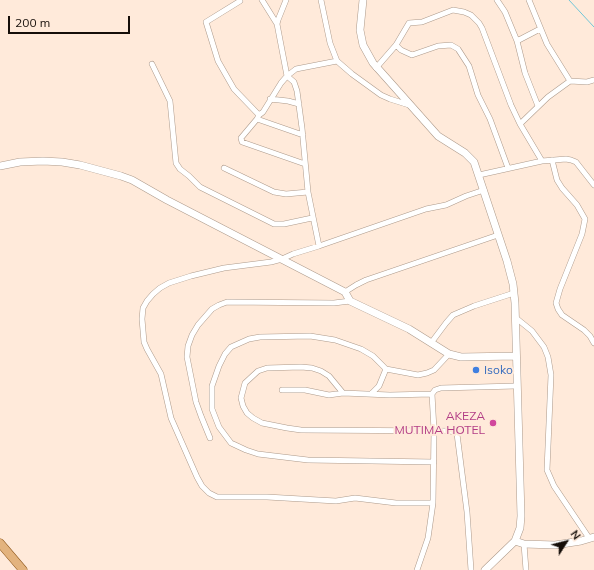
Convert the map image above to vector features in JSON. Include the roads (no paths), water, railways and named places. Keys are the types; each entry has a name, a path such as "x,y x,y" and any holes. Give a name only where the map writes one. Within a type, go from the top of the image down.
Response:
{"main road":[{"path":"0,543 23,570"}],"street":[{"path":"262,0 277,24 287,76 295,84 303,135 308,192 312,218 319,246"},
{"path":"277,24 286,0"},
{"path":"321,0 330,43 337,61 381,95 410,105"},
{"path":"363,0 360,20 361,37 366,53 376,68 438,136 474,162 508,261 514,293 516,318 516,386 521,516 520,528 515,541 485,570"},
{"path":"497,0 505,12 517,41 525,73 538,106"},
{"path":"529,0 540,30 552,55 570,81"},
{"path":"240,1 206,22 218,61 234,89 258,117 303,135"},
{"path":"376,68 396,45 409,23 422,22 453,10 459,10 471,15 479,22 520,124 542,161"},
{"path":"517,41 540,30"},
{"path":"396,45 401,50 412,55 438,46 451,45 458,49 469,66 478,95 490,119 508,168"},
{"path":"305,164 242,142 241,138 287,76 296,69 337,61"},
{"path":"152,64 170,100 176,163 180,169 200,187 273,224 284,224 312,218"},
{"path":"520,124 538,106 570,81 586,82 594,80"},
{"path":"270,99 299,104"},
{"path":"552,160 557,180 562,188 580,208 585,219 582,234 556,303 562,315 584,330 594,343"},
{"path":"479,175 542,161 571,160 580,167 594,185"},
{"path":"0,166 20,162 62,162 80,165 132,180 167,200 345,292 350,300 404,326 449,354 461,357 516,356"},
{"path":"224,168 274,192 286,194 308,192"},
{"path":"433,503 396,503 355,498 336,501 267,497 228,498 217,497 209,493 202,486 171,418 161,374 144,342 142,319 143,308 153,294 169,283 224,268 271,262 282,259 426,209 446,205 484,190"},
{"path":"345,292 366,280 498,235"},
{"path":"431,343 453,315 474,306 514,293"},
{"path":"210,438 196,402 187,358 188,346 192,335 198,325 212,309 227,302 334,304 350,300"},
{"path":"515,541 524,544 555,545 592,537 554,486 547,470 551,375 548,356 544,347 532,331 516,318"},
{"path":"434,462 308,460 258,454 241,449 231,443 222,432 212,409 212,386 219,366 225,354 231,347 249,339 271,336 310,336 335,340 367,353 386,370 418,375 427,373 437,367 449,354"},
{"path":"343,393 329,376 320,370 301,367 267,368 258,371 245,383 241,398 242,406 253,418 262,423 287,428 301,430 434,430 454,432 459,438 467,512 471,570"},
{"path":"371,394 379,386 386,370"},
{"path":"417,570 428,538 433,503 434,430 432,394 435,390 441,388 516,386"},
{"path":"282,390 305,390 329,395 343,393 432,394"},
{"path":"524,544 526,570"}],"waterway":[{"path":"569,0 594,27"}],"place":[{"name":"Isoko","path":"476,370"},
{"name":"AKEZA MUTIMA HOTEL","path":"493,423"}]}
